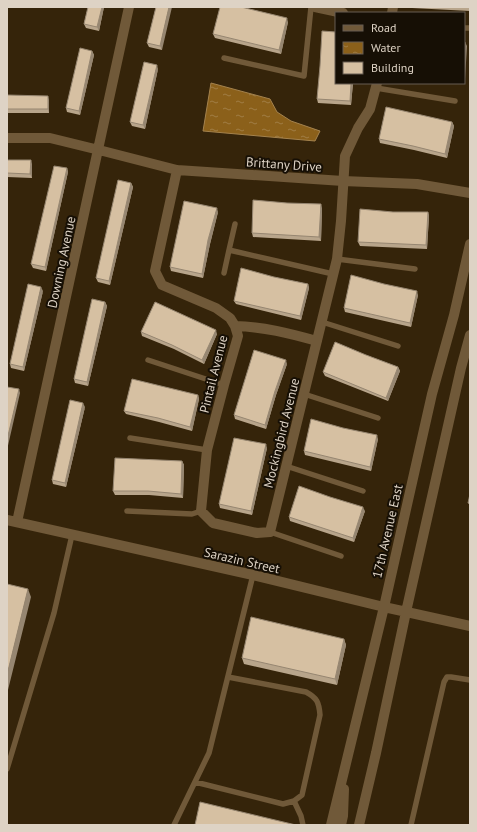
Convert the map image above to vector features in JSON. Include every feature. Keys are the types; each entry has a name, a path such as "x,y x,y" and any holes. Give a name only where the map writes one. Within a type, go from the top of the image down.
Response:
{"street":[{"name":"Downing Avenue","path":"12,521 99,150 130,7"},
{"path":"315,7 338,12"},
{"name":"Mockingbird Avenue","path":"270,532 336,259 341,221 345,156 358,128 370,109 376,86"},
{"name":"Brittany Drive","path":"7,138 50,138 178,170 344,181 417,184 470,192"},
{"name":"Pintail Avenue","path":"178,170 155,271 162,285 216,308 230,318 235,326 238,336 207,450 201,511"},
{"name":"17th Avenue East","path":"331,825 384,607 432,394 454,315 470,244"},
{"path":"235,326 268,329 317,341"},
{"path":"359,825 459,376 470,335"},
{"path":"201,511 213,523 257,533 270,532"},
{"name":"Sarazin Street","path":"12,521 253,575 470,626"},
{"path":"341,825 344,816 345,767"}],"lane":[{"path":"224,58 304,76 311,7"},
{"path":"376,86 455,101"},
{"path":"224,273 235,224"},
{"path":"229,250 333,274"},
{"path":"336,259 415,269"},
{"path":"322,322 398,346"},
{"path":"148,360 224,385"},
{"path":"304,394 378,418"},
{"path":"130,438 207,450"},
{"path":"286,466 363,491"},
{"path":"127,511 192,514 201,511"},
{"path":"270,532 341,556"},
{"path":"7,769 54,613 72,535"},
{"path":"174,825 209,753 253,575"},
{"path":"411,825 444,682 447,677 451,676 470,680"},
{"path":"195,782 283,804 294,801 302,795 320,715 319,705 314,696 306,692 228,678"},
{"path":"294,801 301,816 303,825"}],"water":[{"path":"211,83 270,99 277,112 291,121 320,131 315,141 203,131"}],"building":[{"path":"88,7 102,7 97,27 84,24"},
{"path":"156,7 169,7 160,46 147,43"},
{"path":"220,7 241,7 287,18 279,50 213,34"},
{"path":"322,31 335,32 335,84 351,84 350,101 317,99"},
{"path":"80,48 92,51 79,111 66,108"},
{"path":"144,62 157,65 143,125 130,122"},
{"path":"7,95 48,96 48,109 7,109"},
{"path":"386,107 452,122 445,154 379,139"},
{"path":"7,160 31,160 30,174 7,173"},
{"path":"54,166 67,168 45,267 31,264"},
{"path":"118,180 131,183 109,281 96,278"},
{"path":"253,200 321,204 319,237 252,233"},
{"path":"184,201 217,208 208,240 202,274 170,267"},
{"path":"360,209 393,212 428,212 426,245 358,242"},
{"path":"241,268 308,284 300,316 234,301"},
{"path":"351,275 417,291 410,323 344,308"},
{"path":"28,284 41,287 23,367 10,364"},
{"path":"92,299 105,302 87,382 74,379"},
{"path":"155,302 216,330 202,360 141,332"},
{"path":"335,342 398,367 386,398 323,372"},
{"path":"254,350 286,360 265,425 234,415"},
{"path":"132,379 198,395 190,427 158,418 124,411"},
{"path":"7,387 19,389 7,440"},
{"path":"70,400 83,403 65,483 52,480"},
{"path":"311,419 343,428 377,435 370,467 304,451"},
{"path":"234,438 266,444 251,511 219,504"},
{"path":"115,458 182,461 181,494 148,491 113,491"},
{"path":"299,486 363,507 353,538 289,517"},
{"path":"7,584 28,589 7,675"},
{"path":"251,617 344,639 335,679 242,658"},
{"path":"200,802 296,825 195,825"}]}
